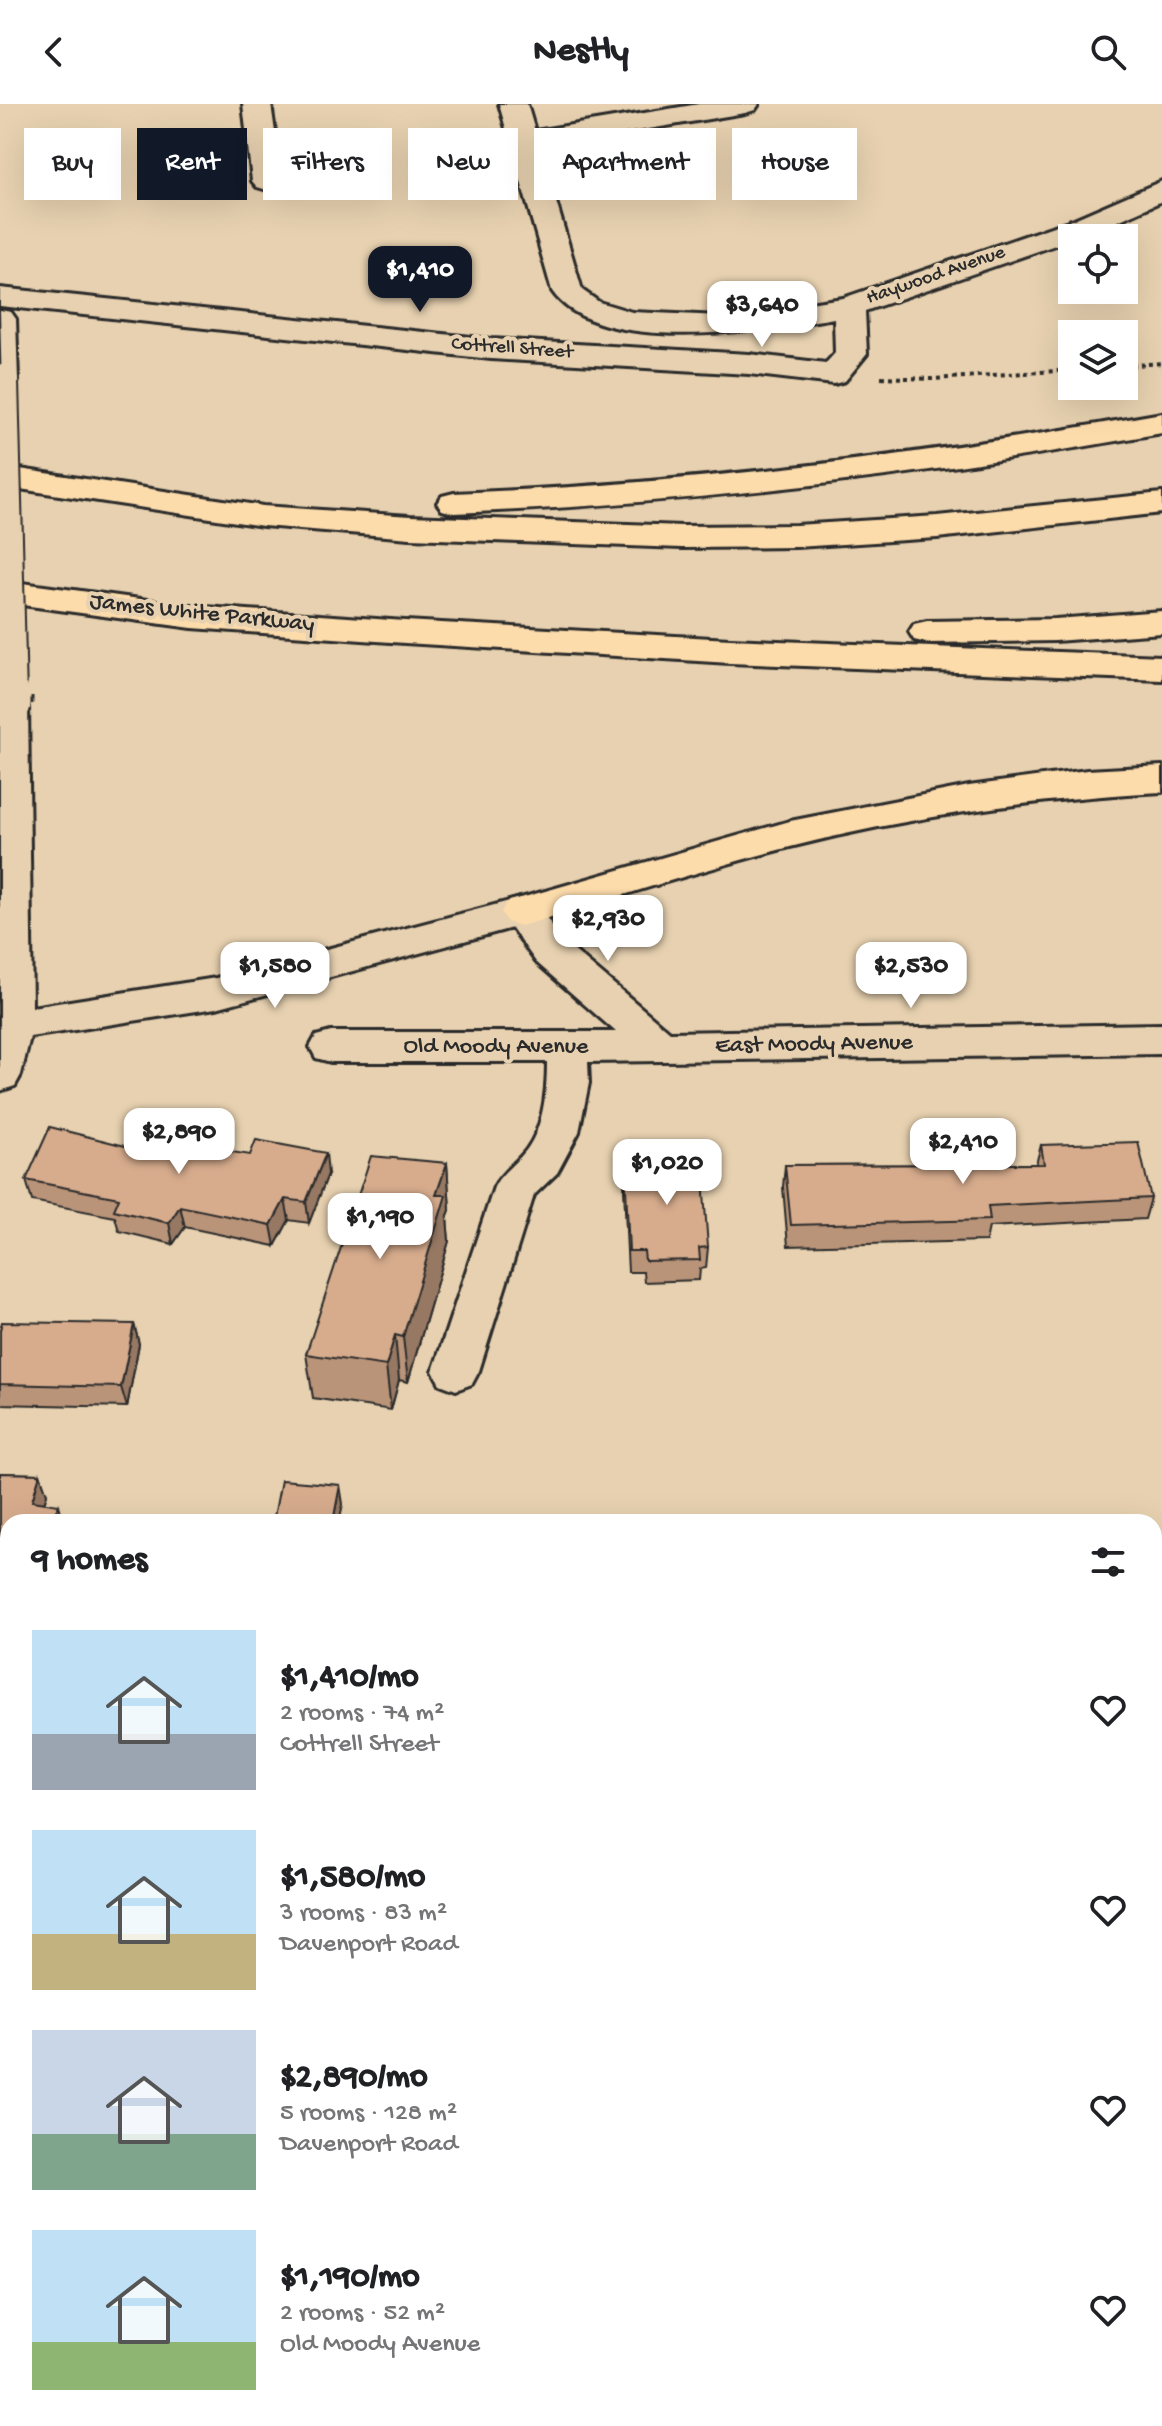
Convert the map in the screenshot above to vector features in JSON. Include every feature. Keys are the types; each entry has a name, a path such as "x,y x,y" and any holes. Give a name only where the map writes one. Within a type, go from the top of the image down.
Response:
{"highway":[{"path":"54,484 300,501 553,500 658,494 834,475 1162,423"},
{"path":"0,476 263,516 410,527 682,537 796,536 937,527 1162,503"},
{"name":"James White Parkway","path":"0,591 192,617 405,632"},
{"path":"405,632 978,632 1162,622"},
{"path":"405,632 730,651 1162,668"},
{"path":"521,912 790,834 969,799 1087,783 1162,779"}],"street":[{"path":"257,104 263,150"},
{"name":"Haywood Avenue","path":"513,104 567,291 588,309 631,321 721,325 849,306 1085,225 1162,190"},
{"path":"524,141 617,128 745,104"},
{"name":"Cottrell Street","path":"0,297 491,349 749,364 834,374"},
{"path":"834,374 851,354 849,306"},
{"path":"0,319 10,704 6,1026 0,1075"},
{"path":"6,1026 216,993 521,912 550,952 661,1047"},
{"name":"East Moody Avenue","path":"661,1047 1162,1039"},
{"name":"Old Moody Avenue","path":"331,1047 661,1047"},
{"path":"456,1371 515,1187 542,1161 558,1132 568,1083 567,1048"}],"path":[{"path":"1138,365 1162,363"},
{"path":"834,374 932,379 1058,371"}],"building":[{"path":"50,1127 141,1150 146,1138 250,1155 256,1140 326,1153 306,1202 285,1199 271,1225 180,1206 169,1223 114,1210 119,1198 26,1180"},
{"path":"1138,1142 1151,1198 988,1206 990,1220 791,1225 785,1165 1044,1164 1041,1145"},
{"path":"701,1152 708,1247 699,1248 700,1260 645,1261 644,1251 629,1251 625,1167 646,1167 644,1153"},
{"path":"371,1156 447,1163 436,1195 446,1195 403,1337 395,1335 386,1366 306,1354"},
{"path":"2,1322 134,1324 121,1387 0,1384"},
{"path":"0,1473 40,1474 32,1501 59,1505 55,1514 0,1514"},
{"path":"281,1480 340,1485 335,1514 275,1514"}]}
